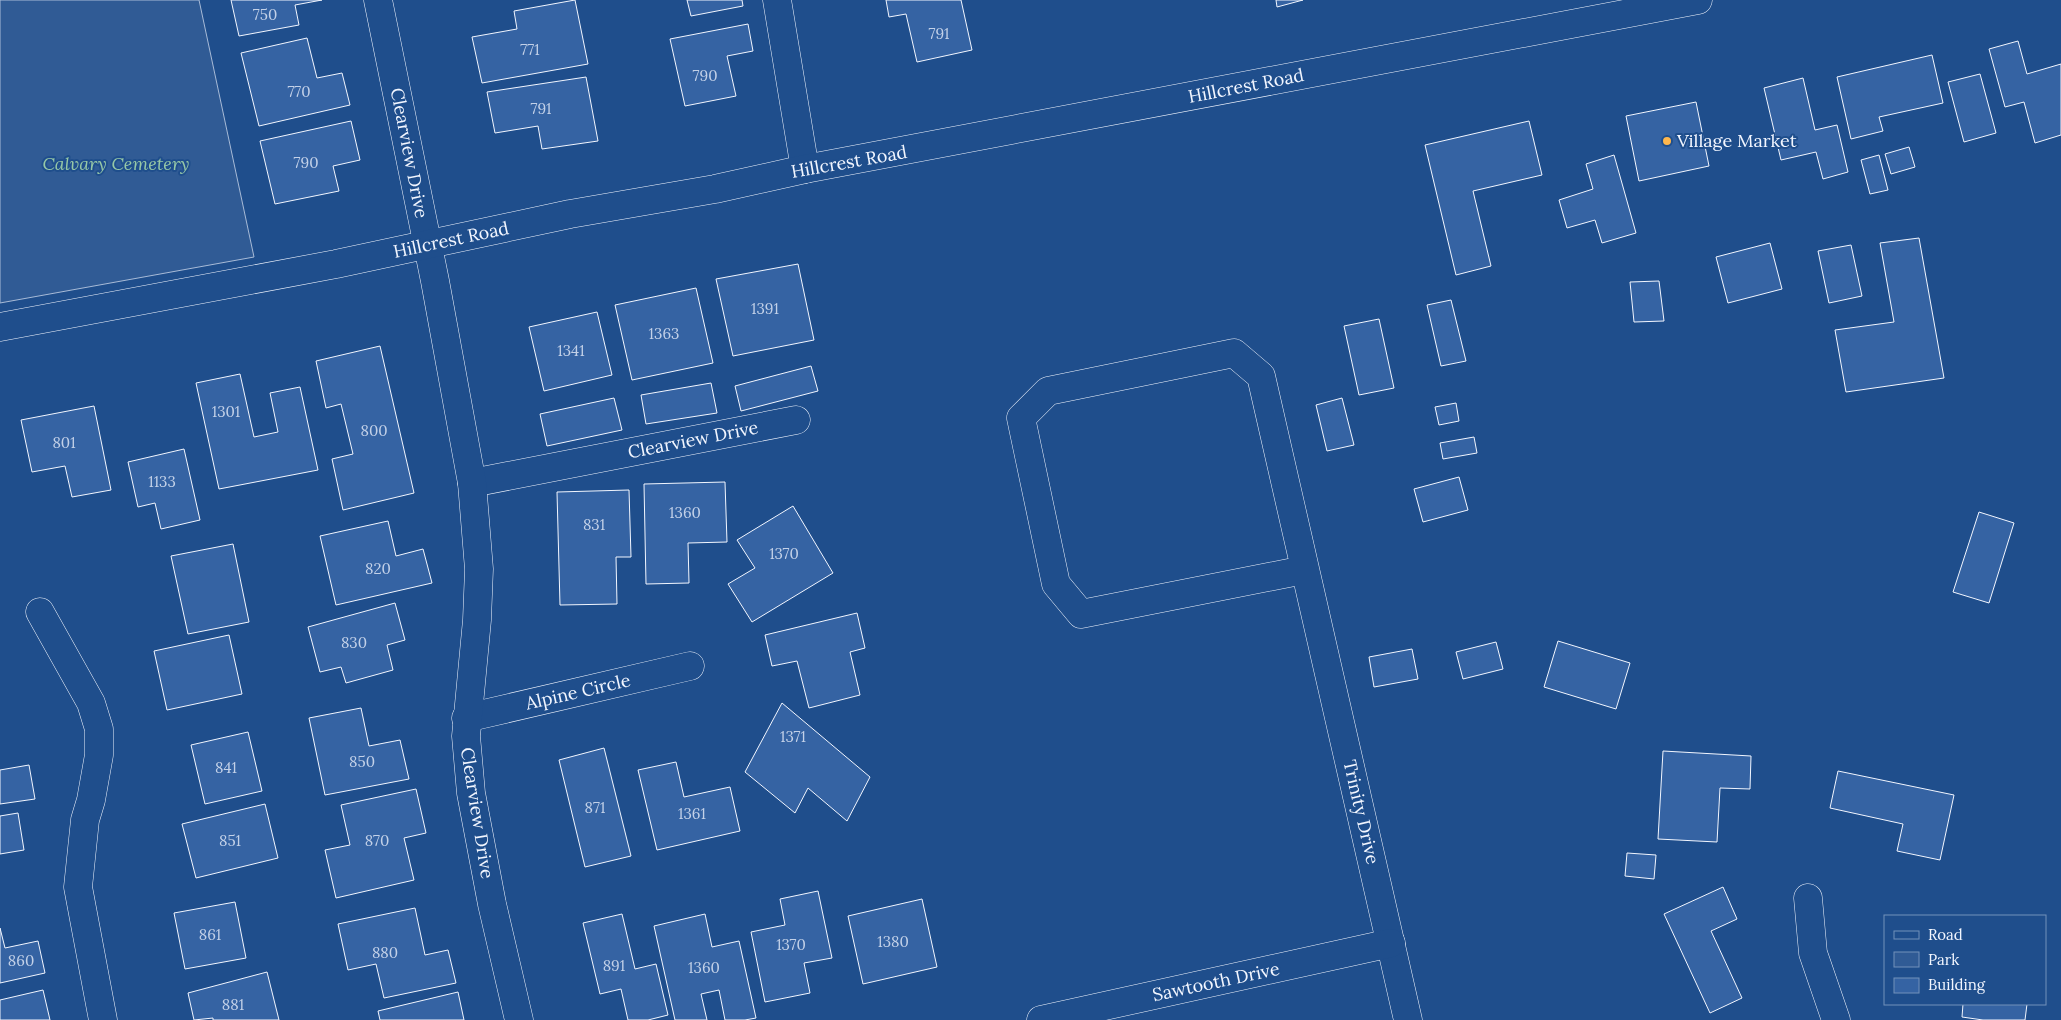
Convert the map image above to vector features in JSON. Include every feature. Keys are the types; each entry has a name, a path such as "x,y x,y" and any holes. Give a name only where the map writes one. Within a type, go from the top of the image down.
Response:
{"street":[{"name":"Clearview Drive","path":"378,0 472,483 479,569 477,620 466,718 466,736 471,793 492,904 519,1020"},
{"path":"777,0 805,169"},
{"name":"Hillcrest Road","path":"0,327 427,245 570,214 1698,0"},
{"name":"Trinity Drive","path":"1304,570 1081,614 1056,584 1021,418 1048,391 1234,354 1261,376 1408,1020"},
{"name":"Clearview Drive","path":"472,483 796,420"},
{"path":"40,612 91,703 98,729 99,755 84,820 78,887 103,1020"},
{"name":"Alpine Circle","path":"466,718 690,666"},
{"path":"1808,898 1813,954 1836,1020"},
{"name":"Sawtooth Drive","path":"1042,1020 1391,943"}],"green space":[{"name":"Calvary Cemetery","path":"0,0 199,0 254,257 0,303"}],"building":[{"path":"231,0 322,0 295,5 299,25 239,36"},
{"path":"575,0 588,64 482,83 472,37 517,29 514,11"},
{"path":"687,0 742,0 743,6 691,16"},
{"path":"886,0 961,0 972,50 917,62 906,14 889,17"},
{"path":"1276,0 1303,0 1277,7"},
{"path":"748,24 753,51 727,56 736,96 685,106 670,39"},
{"path":"307,38 317,78 342,73 350,105 259,126 241,53"},
{"path":"2018,41 2027,74 2061,64 2061,135 2035,143 2024,102 2005,107 1989,49"},
{"path":"1932,55 1943,103 1879,117 1883,131 1851,139 1837,77"},
{"path":"1980,74 1996,133 1964,142 1948,82"},
{"path":"586,77 598,141 542,149 538,126 495,133 487,92"},
{"path":"1803,78 1815,130 1837,125 1848,172 1823,179 1816,152 1781,160 1764,88"},
{"name":"Village Market","path":"1696,102 1709,166 1639,181 1626,116"},
{"path":"351,121 360,160 333,166 339,191 275,204 260,141"},
{"path":"1529,121 1542,175 1473,191 1491,266 1456,275 1425,145"},
{"path":"1909,147 1915,167 1891,174 1885,154"},
{"path":"1614,155 1636,233 1602,243 1595,220 1567,228 1559,200 1593,189 1586,164"},
{"path":"1879,155 1888,190 1870,194 1861,160"},
{"path":"1919,238 1944,378 1846,392 1835,330 1894,322 1880,243"},
{"path":"1770,243 1782,289 1728,303 1716,257"},
{"path":"1851,245 1862,296 1829,303 1818,251"},
{"path":"798,264 814,340 733,356 716,279"},
{"path":"1659,281 1664,321 1634,322 1630,282"},
{"path":"696,288 713,363 632,380 615,305"},
{"path":"1451,300 1466,361 1441,366 1427,305"},
{"path":"597,312 612,375 544,391 529,327"},
{"path":"1379,319 1394,388 1359,395 1344,326"},
{"path":"380,346 414,493 343,510 332,459 353,454 341,404 326,408 316,361"},
{"path":"811,366 818,391 741,411 735,386"},
{"path":"240,374 254,437 278,432 270,393 300,387 318,470 219,489 196,383"},
{"path":"711,383 717,413 646,424 641,395"},
{"path":"614,398 622,430 547,446 540,414"},
{"path":"1342,398 1354,445 1327,451 1316,405"},
{"path":"1456,403 1459,421 1439,425 1435,407"},
{"path":"94,406 111,490 72,497 65,466 32,472 21,420"},
{"path":"1474,437 1477,453 1443,459 1440,443"},
{"path":"184,449 200,520 161,529 155,503 138,507 128,462"},
{"path":"1459,477 1468,510 1423,522 1414,489"},
{"path":"725,482 727,542 688,543 689,583 646,584 644,484"},
{"path":"629,490 631,557 616,557 617,604 560,605 557,492"},
{"path":"793,506 833,573 752,622 728,584 755,568 737,540"},
{"path":"1979,512 2014,523 1989,603 1953,592"},
{"path":"388,521 396,556 423,549 432,583 336,605 320,536"},
{"path":"233,544 249,622 188,634 171,556"},
{"path":"395,603 405,640 387,645 393,670 346,683 341,667 320,672 308,627"},
{"path":"857,613 865,648 850,652 860,695 809,708 797,661 772,666 765,635"},
{"path":"229,635 242,694 167,710 154,651"},
{"path":"1558,641 1630,663 1616,709 1544,687"},
{"path":"1496,642 1503,669 1463,679 1456,652"},
{"path":"1412,649 1418,679 1374,687 1369,657"},
{"path":"782,703 870,777 847,821 808,788 795,813 745,772"},
{"path":"361,708 369,746 400,740 409,779 325,795 309,718"},
{"path":"248,732 262,791 205,804 191,745"},
{"path":"604,748 631,856 585,867 559,760"},
{"path":"1663,751 1751,756 1750,789 1720,788 1717,842 1658,839"},
{"path":"676,762 684,797 730,787 740,831 657,850 638,770"},
{"path":"29,765 35,799 0,804 0,770"},
{"path":"1838,771 1954,795 1940,860 1897,851 1903,824 1830,808"},
{"path":"416,789 426,833 404,838 414,880 336,898 325,850 350,845 341,805"},
{"path":"265,804 278,858 196,878 182,824"},
{"path":"18,813 24,850 0,854 0,816"},
{"path":"1627,853 1656,855 1654,879 1625,876"},
{"path":"1723,887 1737,919 1711,931 1742,998 1710,1013 1664,914"},
{"path":"818,891 832,958 804,963 810,993 765,1002 751,932 785,925 780,899"},
{"path":"922,899 937,967 863,984 848,916"},
{"path":"235,902 246,958 185,969 174,913"},
{"path":"415,908 425,955 448,950 456,983 384,998 376,964 348,970 338,924"},
{"path":"622,914 635,969 656,964 668,1015 648,1020 628,1020 621,989 600,994 583,923"},
{"path":"705,914 712,947 739,941 756,1018 725,1020 719,990 701,994 707,1020 675,1020 654,926"},
{"path":"0,928 5,948 38,941 45,973 0,983"},
{"path":"267,972 279,1020 213,1020 213,1018 194,1020 188,993"},
{"path":"43,990 50,1020 0,1020 0,1000"},
{"path":"458,992 464,1020 380,1020 378,1011"},
{"path":"1963,1005 2027,1005 2025,1020 1983,1020 1962,1017"}],"place":[{"name":"Village Market","path":"1667,141"}]}
